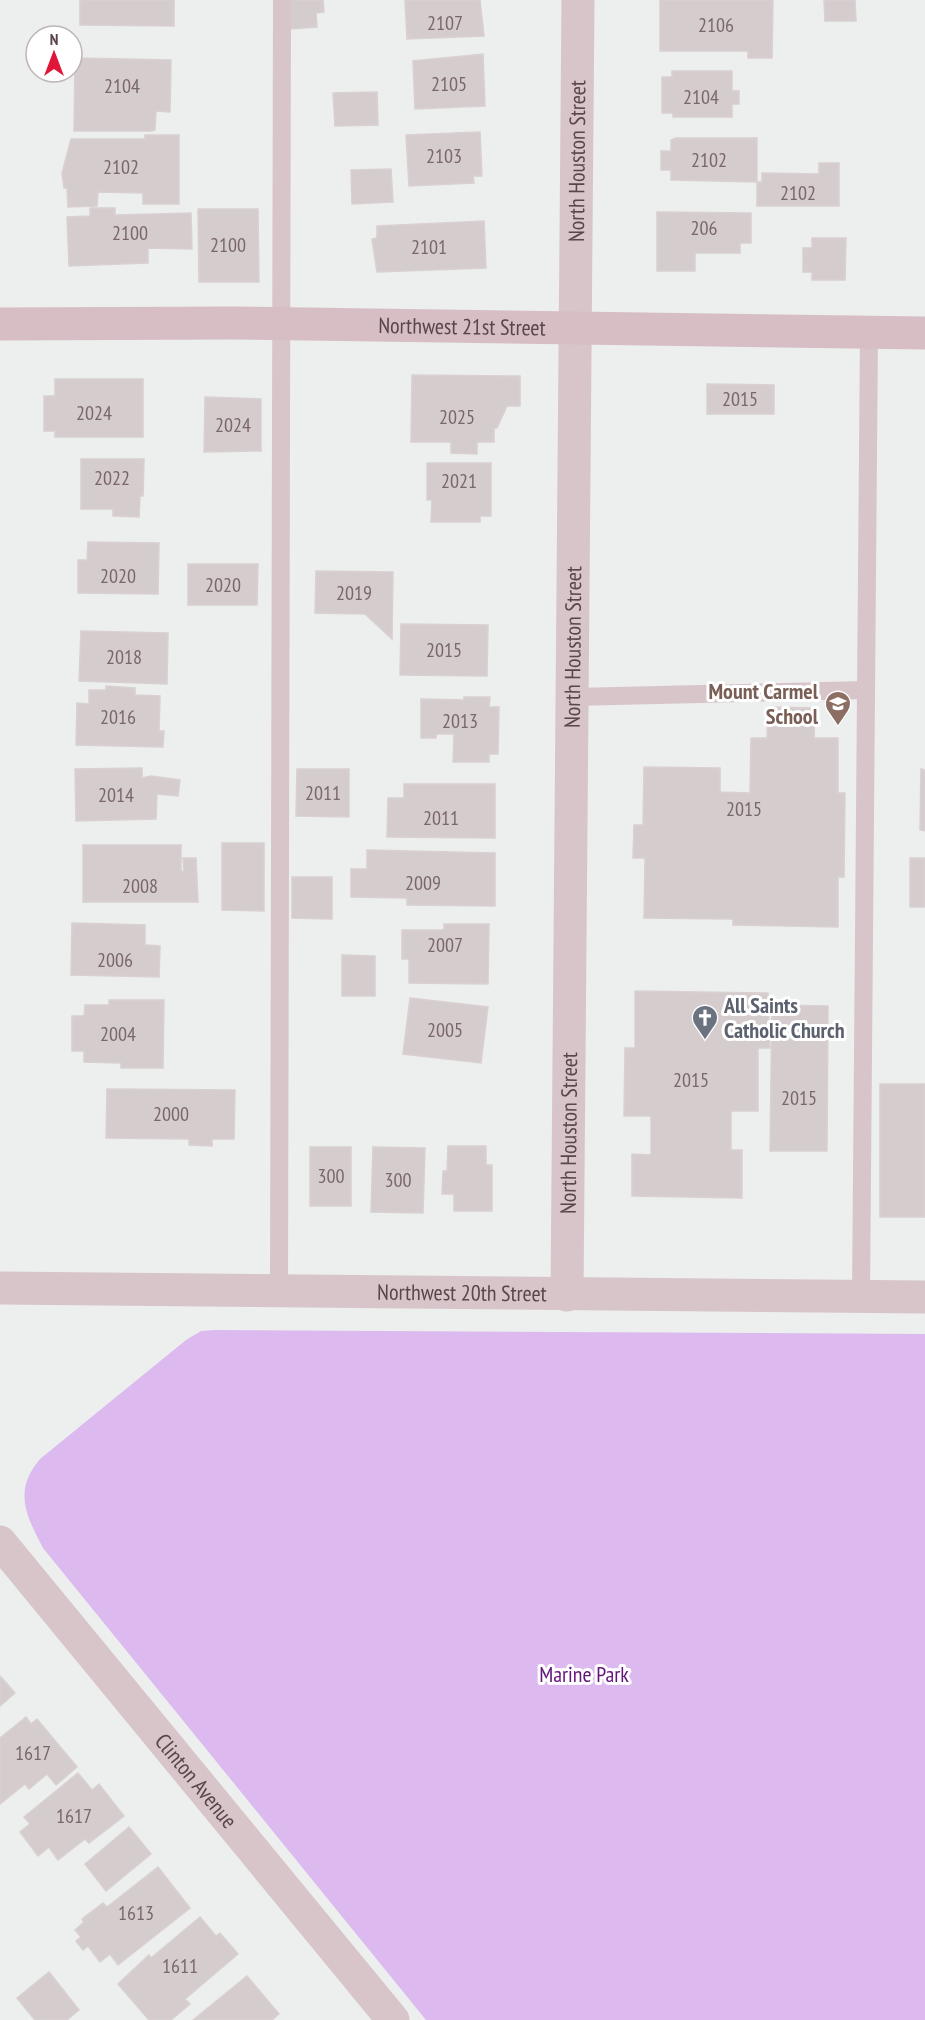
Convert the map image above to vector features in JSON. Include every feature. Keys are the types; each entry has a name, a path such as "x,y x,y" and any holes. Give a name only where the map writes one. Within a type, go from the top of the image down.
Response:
{"street":[{"name":"North Houston Street","path":"567,1295 578,0"},
{"name":"Northwest 21st Street","path":"0,324 279,324 925,333"},
{"name":"Northwest 20th Street","path":"0,1288 925,1297"},
{"name":"Clinton Avenue","path":"0,1542 393,2020"}],"lane":[{"path":"279,1292 279,324 282,0"},
{"path":"861,1296 869,332"},
{"path":"573,697 866,690"}],"green space":[{"name":"Marine Park","path":"201,1331 925,1334 925,2020 426,2020 43,1548 27,1514 25,1493 27,1482 40,1459 186,1340"}],"building":[{"path":"80,0 174,0 174,26 80,24"},
{"path":"289,0 323,0 324,12 316,13 317,27 290,29"},
{"path":"405,0 480,0 484,36 407,39"},
{"path":"660,0 773,0 772,58 748,58 748,51 660,51"},
{"path":"824,0 855,0 856,21 825,21"},
{"path":"483,54 485,106 415,109 413,61"},
{"path":"84,58 171,60 170,112 156,111 155,130 74,131 75,84 84,84"},
{"path":"672,71 732,71 732,91 739,91 739,104 732,104 732,117 673,117 673,113 662,113 662,77 672,77"},
{"path":"377,92 378,125 335,126 333,93"},
{"path":"480,132 482,176 473,176 474,183 409,186 406,135"},
{"path":"145,135 179,135 179,204 143,204 143,193 98,192 97,206 68,207 67,188 64,188 62,173 71,139 145,139"},
{"path":"676,138 757,138 757,182 671,180 671,170 661,170 661,151 671,151 671,140"},
{"path":"819,163 839,163 839,206 757,206 757,182 762,182 762,173 819,174"},
{"path":"391,169 393,202 352,204 351,170"},
{"path":"90,208 115,208 115,215 191,213 192,249 148,248 148,263 69,266 67,217 90,216"},
{"path":"198,209 258,209 259,282 199,282"},
{"path":"657,212 751,213 751,243 740,243 740,253 695,253 695,271 657,271"},
{"path":"484,221 486,268 377,272 372,239 377,238 377,226"},
{"path":"812,238 846,238 845,280 812,280 812,272 803,272 803,248 812,248"},
{"path":"412,375 520,376 520,406 507,406 497,428 494,428 494,442 477,442 477,454 451,453 451,442 411,442"},
{"path":"55,379 143,379 143,437 55,437 55,431 44,431 44,396 55,396"},
{"path":"707,384 774,385 774,414 707,414"},
{"path":"205,397 261,399 261,451 204,452"},
{"path":"81,459 144,459 143,496 140,496 139,517 113,516 113,509 81,509"},
{"path":"427,463 491,463 491,516 480,516 480,522 431,522 432,500 427,500"},
{"path":"88,542 159,543 158,594 78,593 78,560 87,560"},
{"path":"188,564 258,564 257,605 188,605"},
{"path":"316,571 393,572 392,639 365,614 315,613"},
{"path":"401,624 488,625 487,676 400,675"},
{"path":"81,631 168,633 167,684 79,681"},
{"path":"106,686 135,688 135,695 160,696 159,731 164,731 163,747 76,745 77,703 89,704 89,690 106,690"},
{"path":"464,697 490,697 489,707 499,707 498,754 489,754 489,762 453,762 454,734 436,734 436,738 421,738 421,699 464,700"},
{"path":"768,707 815,708 814,738 838,738 838,793 845,793 844,877 838,877 838,927 733,925 733,919 644,918 645,858 633,858 634,825 643,825 644,767 720,768 720,792 750,793 751,738 767,738"},
{"path":"142,768 142,778 151,776 180,780 178,796 157,794 156,819 76,821 75,769"},
{"path":"297,769 349,769 349,817 296,816"},
{"path":"921,769 925,770 925,831 920,830"},
{"path":"404,784 495,784 495,838 387,837 388,798 404,798"},
{"path":"222,843 264,843 264,911 222,910"},
{"path":"83,845 181,845 181,871 184,871 183,858 196,858 198,902 83,902"},
{"path":"367,850 495,853 495,906 407,905 407,898 351,897 351,869 367,869"},
{"path":"910,858 925,858 925,907 910,907"},
{"path":"292,877 332,877 332,919 292,918"},
{"path":"72,923 145,925 145,945 160,946 159,977 71,975"},
{"path":"444,924 489,924 488,984 409,983 409,959 402,959 402,930 444,930"},
{"path":"342,955 375,956 375,996 342,996"},
{"path":"635,991 768,993 770,1048 758,1048 758,1111 731,1111 731,1150 742,1150 742,1198 632,1196 632,1154 651,1155 651,1116 624,1116 625,1048 635,1048"},
{"path":"410,998 488,1007 481,1063 403,1054"},
{"path":"109,1000 164,1000 163,1068 121,1068 121,1063 84,1062 84,1051 72,1051 72,1016 84,1016 85,1005 109,1005"},
{"path":"772,1005 828,1006 827,1151 770,1151"},
{"path":"880,1084 925,1084 925,1217 880,1217"},
{"path":"107,1089 235,1090 234,1139 212,1139 212,1146 189,1145 189,1139 106,1138"},
{"path":"448,1146 486,1146 486,1165 492,1165 492,1211 454,1211 454,1194 442,1194 443,1171 447,1171"},
{"path":"310,1147 351,1147 351,1206 310,1206"},
{"path":"373,1147 425,1148 423,1213 371,1212"},
{"path":"0,1676 15,1693 0,1706"},
{"path":"26,1717 31,1724 37,1719 77,1767 56,1785 47,1774 29,1789 25,1784 0,1804 0,1738"},
{"path":"78,1773 92,1790 99,1784 124,1816 89,1843 85,1839 58,1860 49,1847 38,1856 20,1832 30,1824 24,1817"},
{"path":"129,1827 151,1854 106,1891 85,1864"},
{"path":"158,1867 190,1908 118,1965 110,1954 100,1962 88,1946 83,1950 76,1941 81,1937 75,1930 84,1922 82,1919 103,1903 107,1907"},
{"path":"200,1917 216,1936 220,1933 238,1954 185,1999 190,2004 171,2020 149,2020 118,1984 149,1955 151,1958"},
{"path":"49,1972 79,2010 67,2020 35,2020 17,1998"},
{"path":"247,1976 279,2014 272,2020 193,2020"}],"place":[{"name":"Mount Carmel School","path":"838,727"},
{"name":"All Saints Catholic Church","path":"705,1041"}]}
